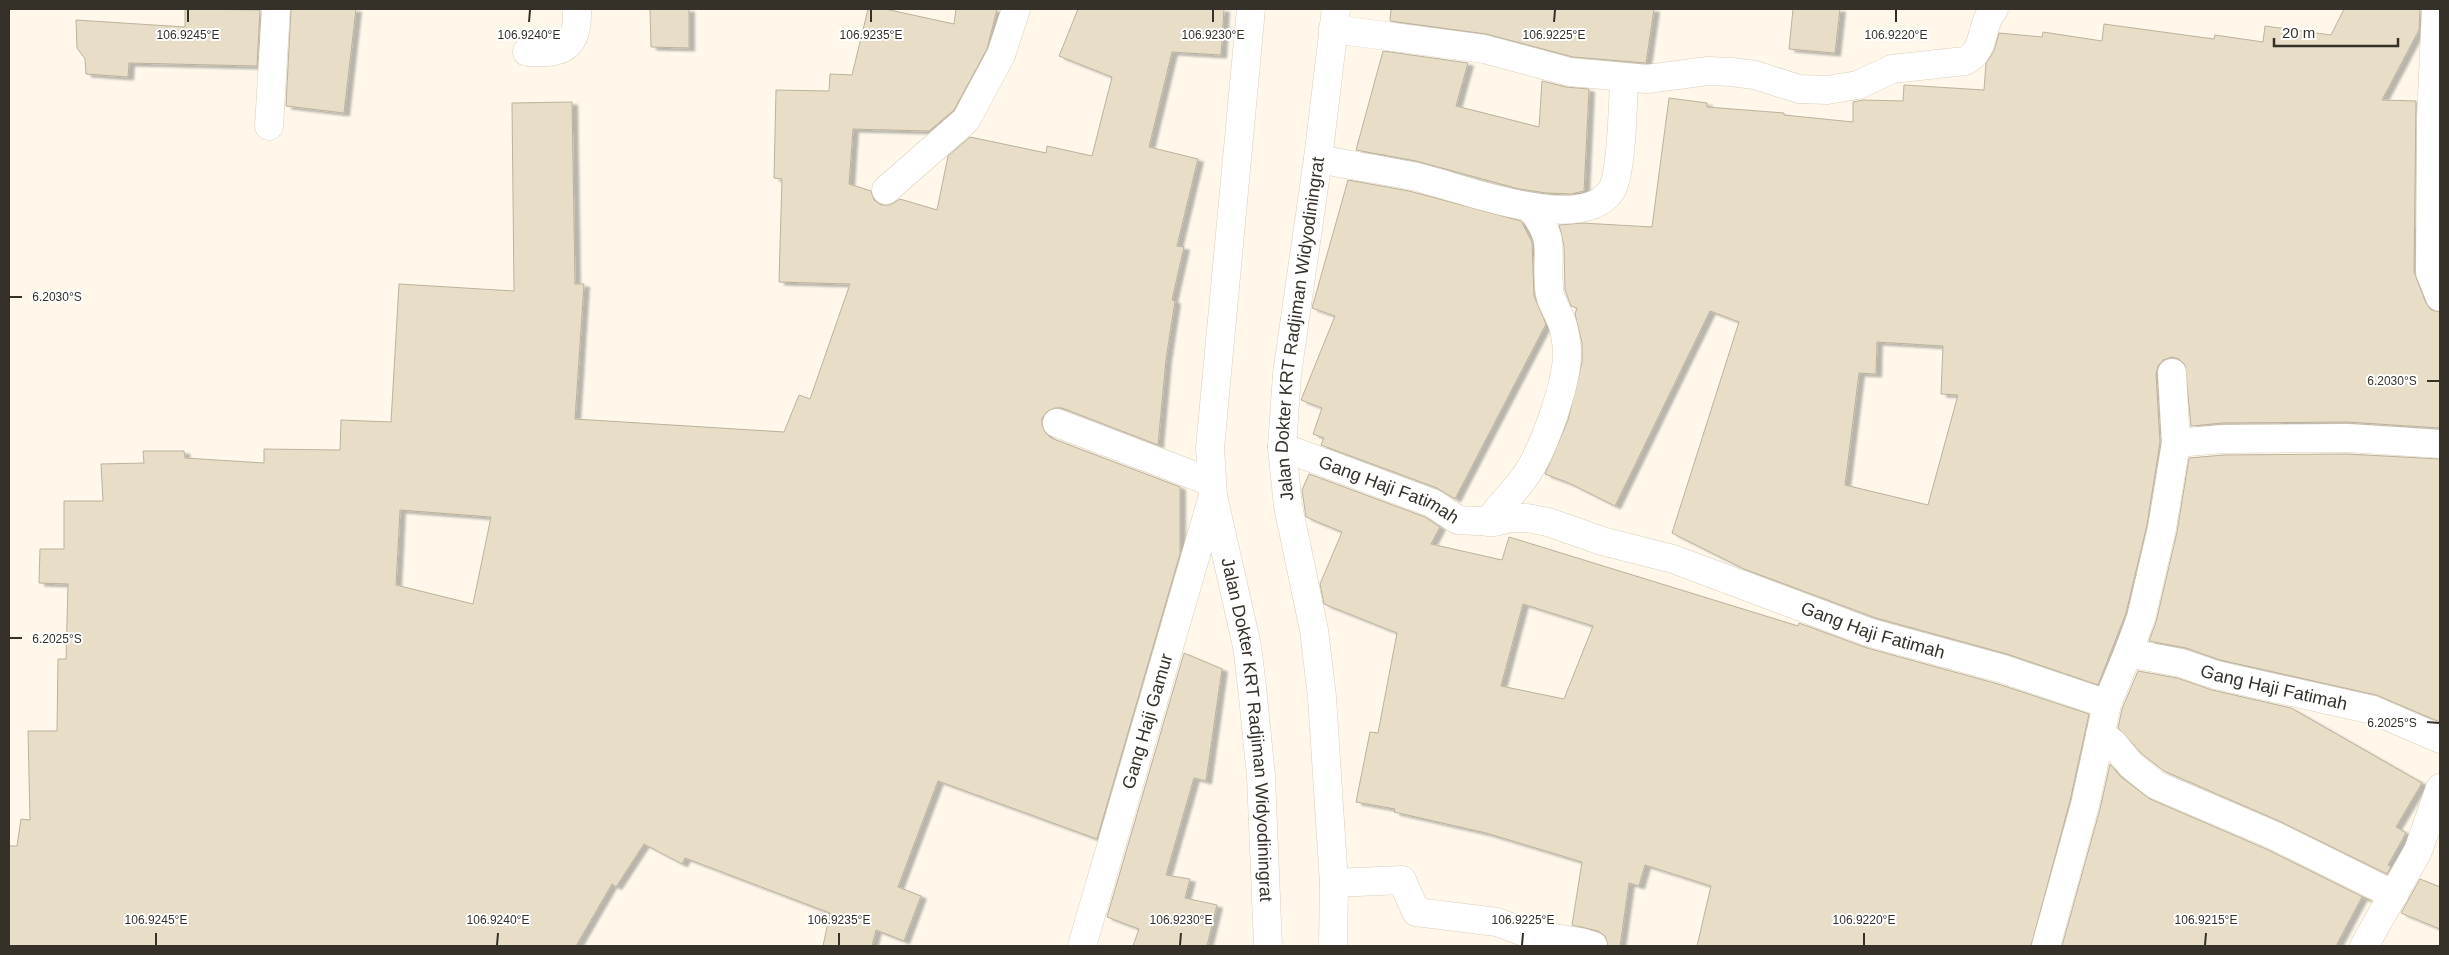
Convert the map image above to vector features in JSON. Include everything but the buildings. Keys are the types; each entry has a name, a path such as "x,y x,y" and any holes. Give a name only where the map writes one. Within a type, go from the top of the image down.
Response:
{"street":[{"path":"269,126 276,9"},
{"path":"527,52 549,52 568,45 577,32 577,9"},
{"path":"886,190 966,120 1001,55 1016,9"},
{"name":"Jalan Dokter KRT Radjiman Widyodiningrat","path":"1251,9 1210,448 1212,489 1247,646 1252,687 1261,776 1268,946"},
{"path":"1334,19 1484,49 1570,72 1624,78 1666,78 1708,71 1755,75 1799,89 1827,90 1858,85 1892,69 1965,61 1973,57 1978,50 1988,17 1994,9"},
{"path":"2436,9 2431,118 2430,272 2440,297"},
{"name":"Jalan Dokter KRT Radjiman Widyodiningrat","path":"1333,946 1334,883 1322,697 1314,630 1288,506 1282,448 1290,355 1318,159 1334,19"},
{"path":"1318,159 1412,176 1531,208 1581,209 1594,205 1606,198 1613,189 1619,155 1624,78"},
{"path":"1488,522 1506,496 1524,478 1538,456 1557,407 1567,350 1563,326 1548,288 1550,255 1547,234 1542,222 1531,208"},
{"path":"2046,946 2085,805 2106,704 2141,618 2162,528 2176,443 2172,373"},
{"path":"1057,423 1212,489"},
{"path":"2176,443 2223,439 2348,438 2440,444"},
{"name":"Gang Haji Fatimah","path":"1282,448 1432,502 1458,520 1488,522 1528,518 1548,522 1602,541 1673,559 1871,632 2003,669 2106,704"},
{"name":"Gang Haji Gamur","path":"1082,946 1212,489"},
{"name":"Gang Haji Fatimah","path":"2128,653 2174,662 2216,675 2373,710 2440,739"},
{"path":"2100,736 2113,743 2131,765 2156,785 2274,835 2394,895"},
{"path":"2364,946 2418,851 2440,788"},
{"path":"1334,883 1402,880 1416,912 1497,922 1529,934 1594,946"}]}
